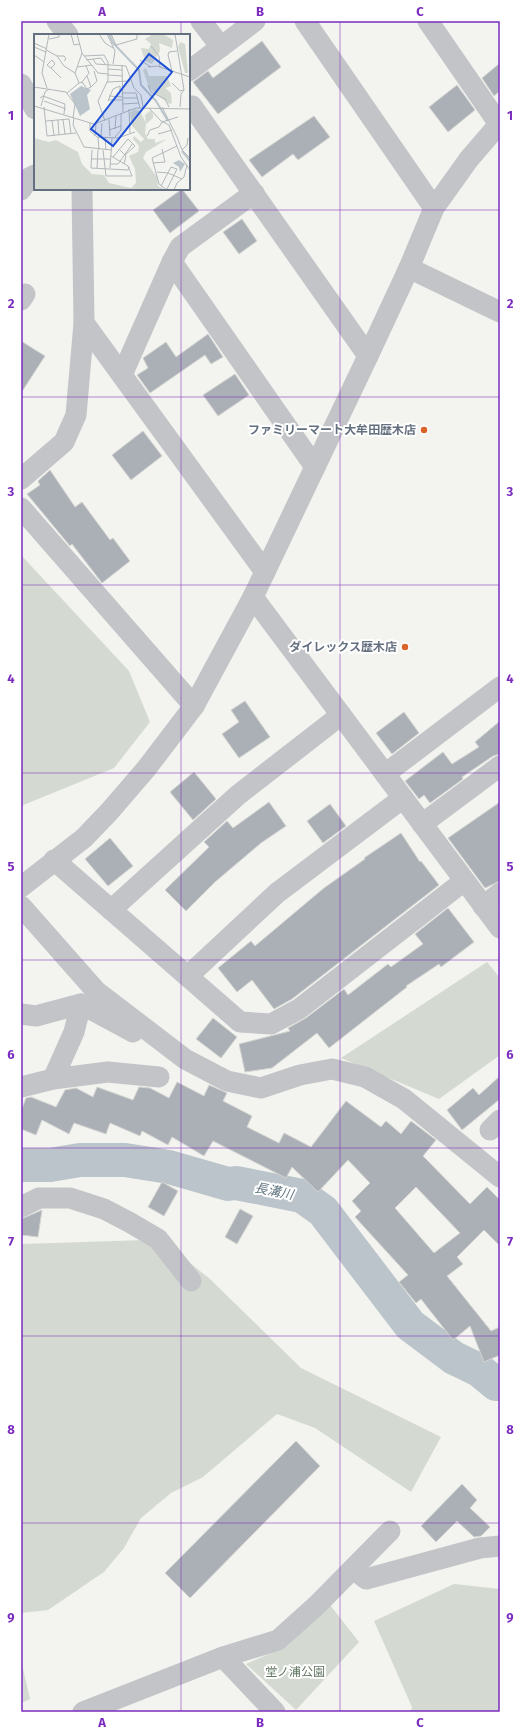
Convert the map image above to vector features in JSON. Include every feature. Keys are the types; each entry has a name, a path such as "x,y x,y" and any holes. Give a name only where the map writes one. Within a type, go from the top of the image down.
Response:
{"street":[{"path":"57,21 67,34"},
{"path":"201,21 221,47"},
{"path":"190,69 255,21"},
{"path":"305,21 434,208"},
{"path":"21,887 84,838 109,812 146,769 194,706 253,597 409,268 434,208 469,159 499,124 428,21"},
{"path":"21,84 34,107"},
{"path":"190,106 192,106 254,193 368,356"},
{"path":"21,190 29,178 34,176"},
{"path":"21,479 64,442 76,415 84,323 82,190"},
{"path":"122,375 180,247 254,193"},
{"path":"172,262 315,467"},
{"path":"409,268 500,312"},
{"path":"84,323 265,572"},
{"path":"21,508 194,706"},
{"path":"253,597 500,928"},
{"path":"385,774 500,686"},
{"path":"111,910 238,795 341,715"},
{"path":"422,824 500,766"},
{"path":"188,976 277,893 403,798"},
{"path":"54,860 240,1022 271,1024 299,1009 464,881"},
{"path":"483,906 500,893"},
{"path":"21,906 96,990 185,1059"},
{"path":"53,1079 74,1032 81,1004"},
{"path":"21,1014 36,1016 81,1004 227,1081 261,1088 300,1075 332,1069 365,1077 404,1099 500,1177"},
{"path":"21,1087 53,1079 108,1072 159,1077"},
{"path":"21,1207 39,1198 70,1198 104,1209 158,1239 191,1281"},
{"path":"83,1712 223,1657 278,1640 317,1605 390,1531"},
{"path":"353,1569 366,1579 480,1548 500,1546"},
{"path":"223,1657 275,1712"}],"green space":[{"path":"21,555 129,671 150,722 114,768 21,806"},
{"path":"487,962 500,978 500,1055 439,1099 341,1058"},
{"path":"146,1240 190,1263 210,1279 301,1368 441,1437 411,1492 315,1428 277,1414 203,1477 171,1493 141,1518 124,1548 104,1572 48,1610 21,1613 21,1244"},
{"path":"454,1584 500,1589 500,1712 411,1712 412,1707 374,1621"},
{"name":"堂ノ浦公園","path":"330,1605 359,1642 296,1710 246,1664 287,1646"},
{"path":"21,1660 30,1699 21,1703"}],"building":[{"path":"262,41 281,67 218,114 193,82 208,71 213,78"},
{"path":"500,63 500,91 494,96 482,78"},
{"path":"457,85 475,110 448,132 429,107"},
{"path":"314,116 330,137 298,160 293,154 262,177 249,160"},
{"path":"181,190 183,190 199,211 170,233 153,210"},
{"path":"242,219 257,241 239,254 223,232"},
{"path":"208,334 223,357 211,364 205,355 150,393 137,375 148,368 143,358 166,342 176,357"},
{"path":"21,341 45,356 21,393"},
{"path":"235,374 249,395 218,416 203,395"},
{"path":"143,431 162,456 131,480 112,455"},
{"path":"50,470 75,507 82,502 110,540 113,538 130,561 102,583 72,544 70,546 27,494 40,485 38,481"},
{"path":"245,701 270,737 239,758 222,734 239,722 231,710"},
{"path":"404,712 419,733 392,754 376,733"},
{"path":"500,721 500,754 493,756 462,777 463,779 430,803 424,795 419,799 405,781 443,752 452,764 479,747 475,742"},
{"path":"194,772 216,799 193,820 170,792"},
{"path":"269,802 286,826 261,843 215,882 186,911 165,890 209,847 204,842 227,821 233,828"},
{"path":"500,802 500,881 485,888 448,838"},
{"path":"330,804 346,826 323,843 307,821"},
{"path":"401,833 420,862 421,861 439,885 292,999 274,1009 252,980 237,992 218,968 251,941 255,946 324,888"},
{"path":"110,838 133,866 108,886 85,859"},
{"path":"448,908 474,942 441,967 439,964 406,986 407,987 329,1048 317,1033 272,1068 245,1072 239,1044 290,1031 288,1028 306,1018 344,989 348,995 388,964 391,967 423,944 415,934"},
{"path":"213,1018 237,1037 221,1058 196,1039"},
{"path":"500,1076 500,1099 462,1130 447,1110 473,1088 479,1095"},
{"path":"177,1082 204,1096 209,1085 227,1093 223,1101 252,1116 247,1127 279,1143 284,1133 311,1147 346,1101 381,1127 386,1121 401,1134 411,1121 436,1140 423,1156 470,1204 487,1187 500,1200 500,1246 484,1230 457,1257 463,1264 447,1276 491,1331 500,1327 500,1355 484,1362 470,1326 453,1340 421,1299 416,1303 399,1282 408,1275 355,1217 361,1211 352,1201 370,1183 348,1160 318,1192 292,1167 286,1178 213,1141 204,1156 172,1137 168,1145 142,1131 140,1136 110,1123 106,1134 74,1123 69,1134 42,1120 36,1135 21,1129 21,1111 26,1098 31,1097 56,1107 65,1090 76,1088 93,1097 97,1087 133,1100 139,1087 150,1088 169,1098","holes":["416,1187 460,1233 434,1253 395,1208"]},
{"path":"162,1182 178,1191 164,1216 148,1207"},
{"path":"240,1209 253,1216 237,1244 225,1237"},
{"path":"42,1210 38,1237 21,1235 21,1219"},
{"path":"296,1441 320,1466 190,1598 165,1573"},
{"path":"462,1484 477,1500 470,1508 490,1527 481,1536 474,1537 457,1521 436,1542 421,1526"}],"waterway":[{"name":"長溝川","path":"21,1165 50,1165 80,1160 125,1160 169,1167 228,1184 236,1183 302,1196 323,1211 410,1325 454,1358 479,1370 496,1384 500,1384"}],"place":[{"name":"ファミリーマート大牟田歴木店","path":"424,430"},
{"name":"ダイレックス歴木店","path":"405,647"}]}
